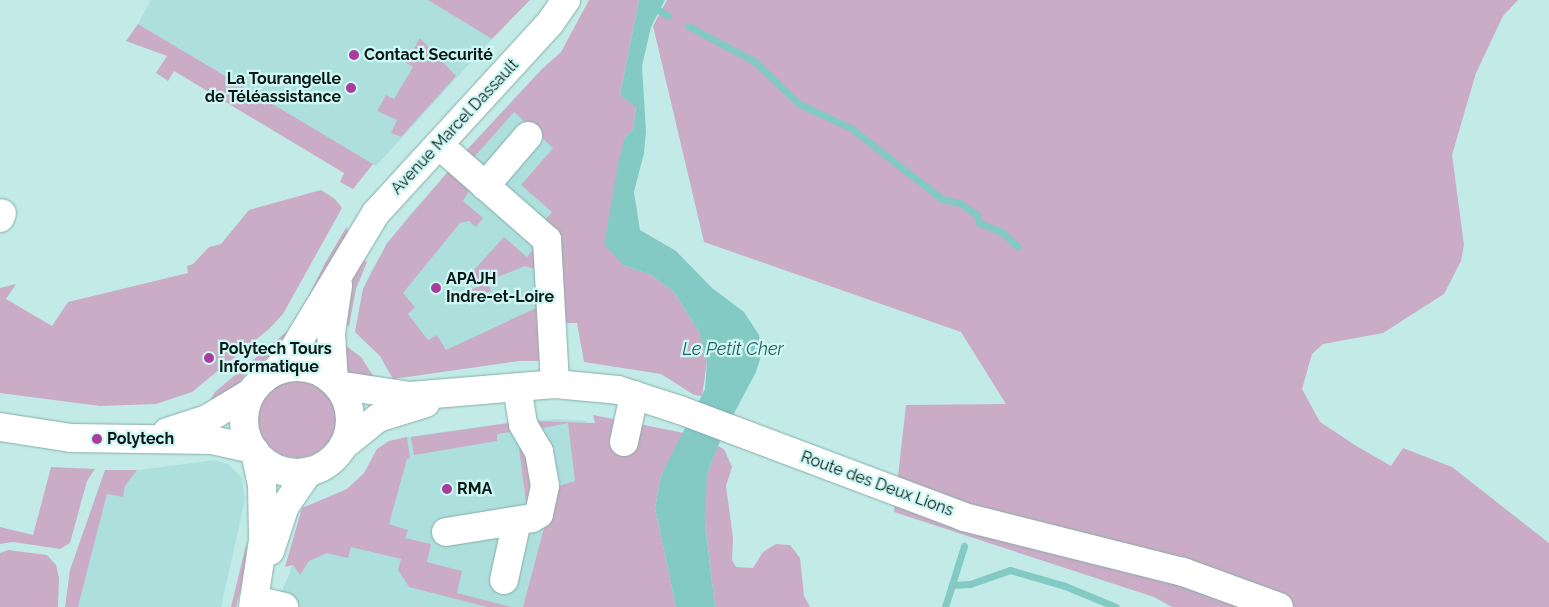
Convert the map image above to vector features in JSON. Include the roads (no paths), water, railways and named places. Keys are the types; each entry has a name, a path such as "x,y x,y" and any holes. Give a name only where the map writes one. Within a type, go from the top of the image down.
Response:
{"street":[{"name":"Avenue Marcel Dassault","path":"276,371 292,352 376,213 550,22 566,0"},
{"path":"485,186 528,136"},
{"path":"439,145 543,236 549,245 555,384"},
{"name":"Avenue Marcel Dassault","path":"335,383 331,348 334,303 348,257"},
{"path":"0,427 71,438 212,440 254,450 279,469 309,471 328,462 343,446 350,417 346,400 335,383 319,372 302,367 276,371 252,392 207,419 139,438"},
{"name":"Route des Deux Lions","path":"335,383 410,396 555,384 599,387 634,395 680,410 964,517 1183,572 1279,607"},
{"path":"446,532 517,521 539,514 545,486 539,452 523,424 517,387"},
{"path":"252,392 244,422 254,450 262,485 263,531 254,603"},
{"name":"Route des Deux Lions","path":"343,446 378,418 474,392"},
{"path":"624,442 634,395"},
{"path":"254,603 285,506 309,471"},
{"path":"504,580 517,521"},
{"path":"254,603 284,607"}],"water":[{"name":"Le Petit Cher","path":"639,0 665,0 651,27 642,66 646,132 644,153 634,192 640,230 676,251 712,288 744,312 759,335 762,353 756,372 723,434 707,474 705,523 715,607 676,607 655,508 661,475 705,389 707,362 699,332 674,292 651,275 623,265 604,244 624,139 633,129 636,107 620,95"}],"waterway":[{"path":"652,6 668,16"},
{"path":"688,26 754,61 799,104 851,128 942,199 960,203 977,215 979,223 1002,232 1017,246"},
{"path":"945,607 964,546"},
{"path":"952,585 970,584 1010,570 1065,586 1116,607"}],"place":[{"name":"Contact Securité","path":"354,55"},
{"name":"La Tourangelle de Téléassistance","path":"351,88"},
{"name":"APAJH Indre-et-Loire","path":"436,288"},
{"name":"Polytech Tours Informatique","path":"209,358"},
{"name":"Polytech","path":"97,439"},
{"name":"RMA","path":"447,489"}]}
